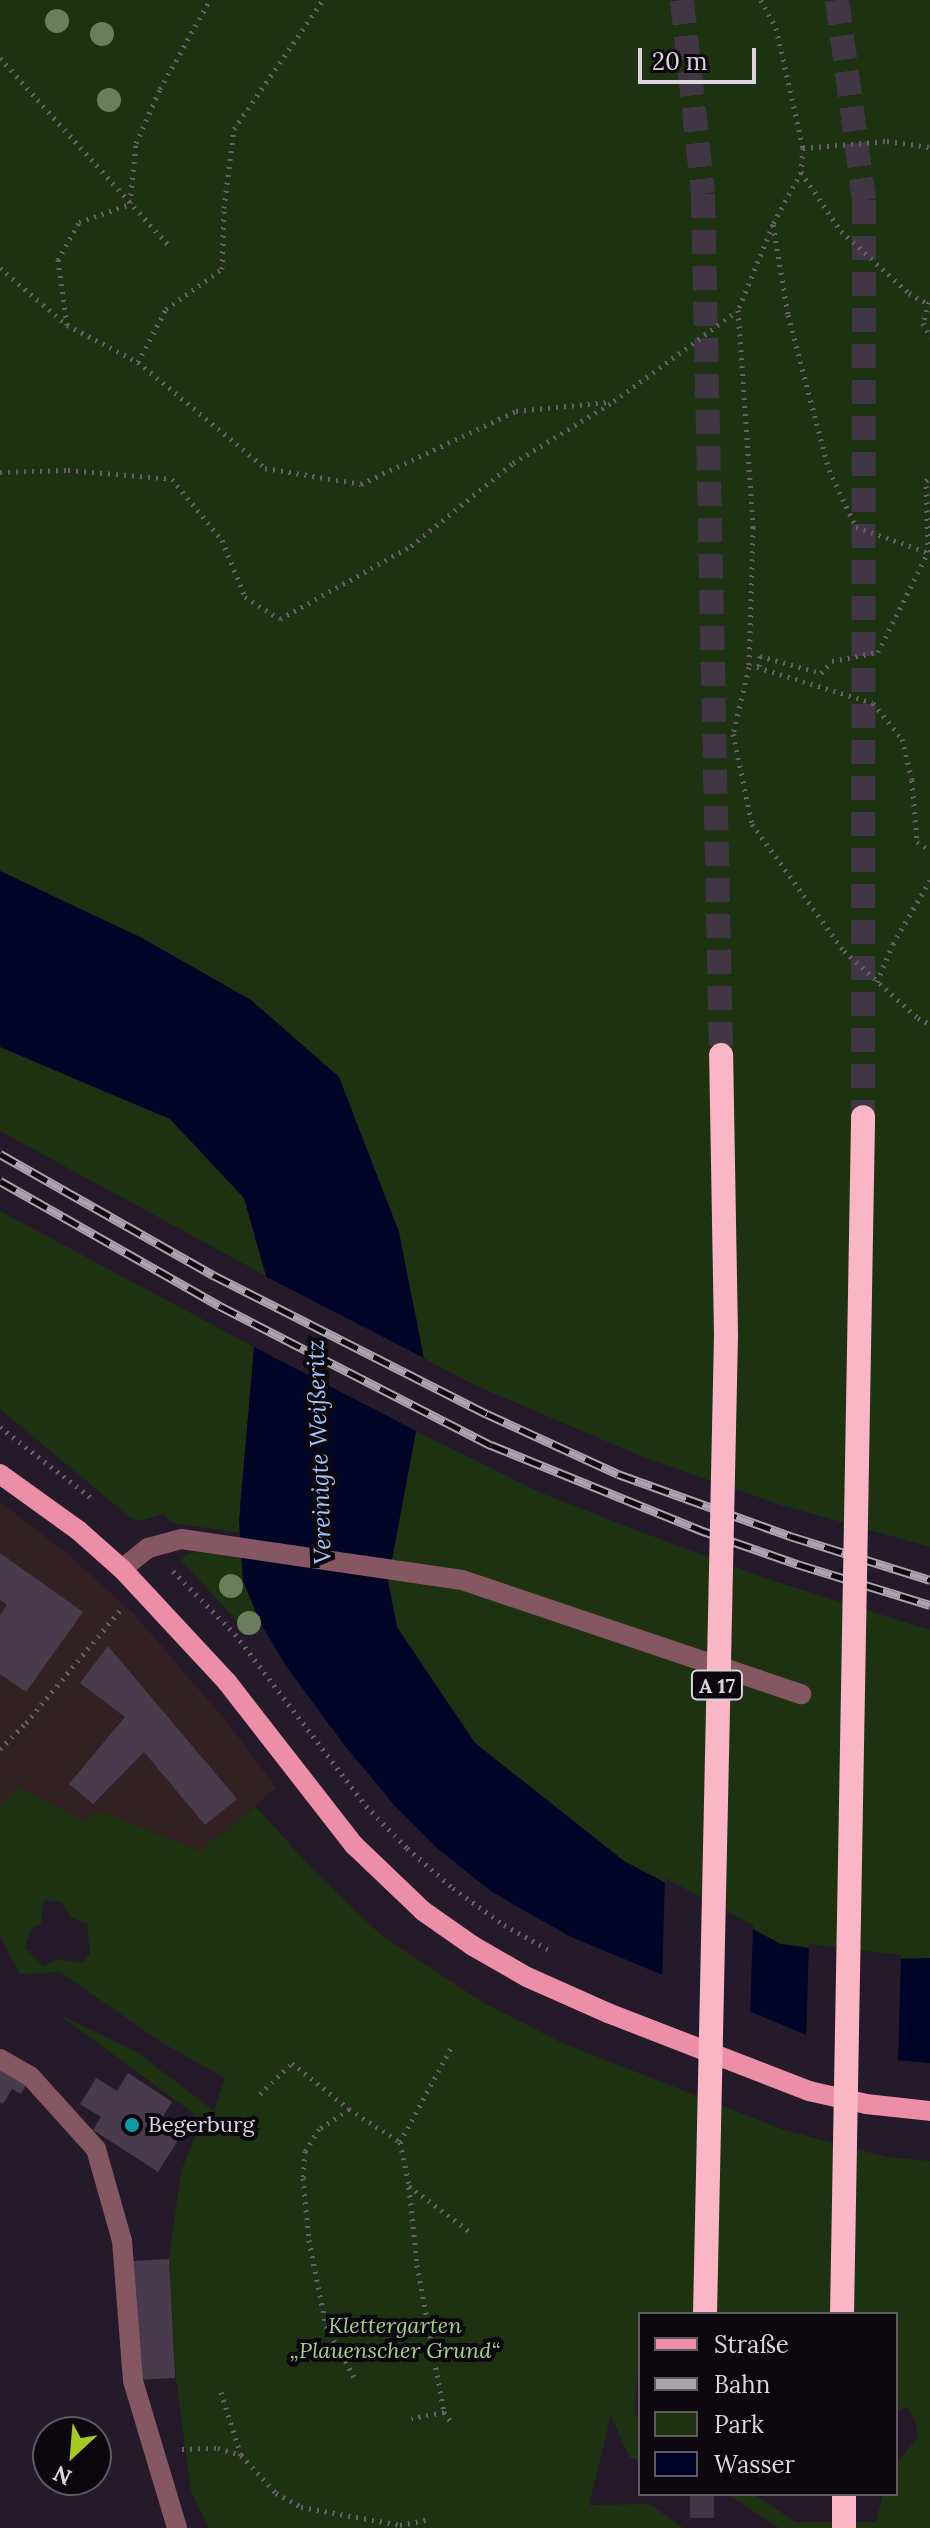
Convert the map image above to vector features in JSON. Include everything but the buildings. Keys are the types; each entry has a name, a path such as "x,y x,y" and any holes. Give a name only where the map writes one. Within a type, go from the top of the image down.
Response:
{"highway":[{"name":"A 17","path":"705,2312 726,1335 721,1055"},
{"path":"842,2312 863,1117"},
{"path":"844,2496 844,2528"}],"main road":[{"path":"0,1474 78,1530 122,1569 227,1682 354,1845 423,1911 473,1946 527,1977 608,2013 809,2091 866,2104 930,2111"}],"lane":[{"path":"122,1569 148,1548 160,1542 181,1539 462,1580 801,1694"},
{"path":"0,2059 30,2076 96,2149 122,2241 133,2381 177,2528"}],"path":[{"path":"130,204 136,143 160,89 210,0"},
{"path":"138,362 166,309 222,269 224,208 234,129 323,0"},
{"path":"761,0 776,28 803,148 801,172 773,224 738,310 753,527 749,667 733,734 752,824 844,951 918,1018 930,1024"},
{"path":"0,58 169,246"},
{"path":"803,148 887,141 930,147"},
{"path":"801,172 841,231 909,293 929,303 923,323 930,337"},
{"path":"67,325 58,260 79,222 130,204"},
{"path":"773,224 788,315 829,470 856,527 929,552"},
{"path":"0,268 67,325 138,362 265,468 361,484 516,411 614,401"},
{"path":"0,472 68,470 172,479 222,540 245,597 280,619 411,546 513,463 614,401 738,310"},
{"path":"759,666 760,656 821,673 832,661 878,652 929,552 929,478"},
{"path":"749,667 759,666 873,703 902,739 912,780 917,842 930,850"},
{"path":"877,982 893,944 930,880"},
{"path":"0,1427 104,1509"},
{"path":"148,1548 235,1634 366,1806 407,1848 453,1888 504,1925 553,1952"},
{"path":"0,1749 141,1589"},
{"path":"452,2046 400,2142 409,2186 421,2293 444,2412 452,2423"},
{"path":"260,2094 292,2063 349,2109 400,2142"},
{"path":"349,2109 319,2129 305,2151 303,2178 309,2240 326,2326 354,2377"},
{"path":"409,2186 469,2231"},
{"path":"221,2392 241,2455 276,2493 301,2507 400,2525 426,2520"},
{"path":"412,2418 444,2412"},
{"path":"157,2464 177,2449 195,2447 241,2455"}],"shaded area":[{"path":"0,1502 63,1550 134,1614 230,1726 276,1788 200,1851 101,1811 83,1820 19,1787 0,1806"}],"green space":[{"path":"0,0 930,0 930,1547 781,1505 648,1459 479,1387 424,1359 415,1309 339,1077 251,1000 140,937 0,871"},
{"path":"0,1047 170,1119 244,1198 266,1276 0,1131"},
{"path":"0,1211 254,1347 240,1533 173,1523 163,1514 140,1521 132,1519 0,1409"},
{"path":"416,1431 541,1493 633,1529 771,1580 930,1630 930,1958 894,1959 781,1944 624,1861 475,1743 397,1627 388,1581"},
{"path":"189,1553 242,1558 243,1581 261,1624 248,1633 181,1560"},
{"name":"Klettergarten „Plauenscher Grund“","path":"19,1787 83,1820 101,1811 200,1851 255,1806 314,1871 381,1935 484,2003 560,2042 784,2130 886,2157 930,2161 930,2528 779,2528 730,2496 756,2496 796,2522 876,2522 882,2496 898,2496 898,2462 917,2438 916,2422 907,2407 898,2411 898,2312 638,2312 635,2414 638,2416 638,2460 629,2457 611,2415 589,2505 650,2504 683,2528 209,2528 191,2492 176,2378 169,2259 181,2171 196,2135 193,2113 58,2014 137,2052 214,2111 225,2078 164,2044 60,1972 20,1974 0,1936 0,1806","holes":["44,1900 61,1902 71,1917 87,1924 90,1954 82,1963 58,1959 43,1966 25,1948 31,1929 41,1923"]}],"water":[{"name":"Vereinigte Weißeritz","path":"0,871 140,937 251,1000 339,1077 399,1232 424,1359 416,1431 388,1581 397,1627 475,1743 624,1861 781,1944 894,1959 930,1958 930,2063 887,2059 816,2039 569,1936 492,1892 438,1849 394,1805 342,1742 286,1666 261,1624 243,1581 239,1520 254,1347 266,1276 244,1198 170,1119 0,1047"}],"pier":[{"path":"261,1274 428,1360 420,1433 250,1345"},
{"path":"665,1878 753,1925 750,2017 662,1981"},
{"path":"809,1944 901,1955 898,2064 806,2039"}],"tunnel":[{"path":"682,0 703,194 721,1055"},
{"path":"837,0 864,200 863,1117"},
{"path":"702,2496 702,2528"}],"railway":[{"path":"0,1154 213,1275 487,1414 618,1474 790,1536 930,1580"},
{"path":"0,1181 220,1306 491,1445 700,1530 930,1605"}],"place":[{"name":"Begerburg","path":"132,2125"}]}
